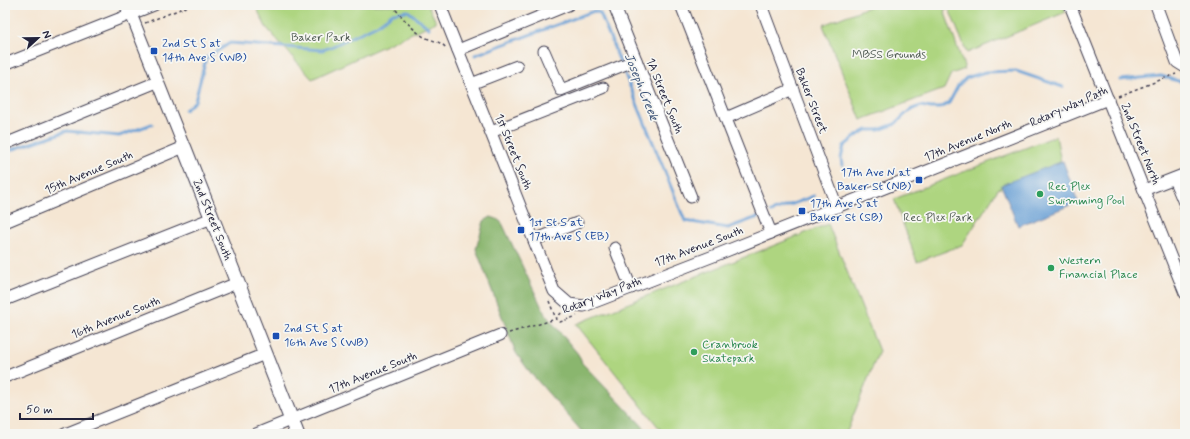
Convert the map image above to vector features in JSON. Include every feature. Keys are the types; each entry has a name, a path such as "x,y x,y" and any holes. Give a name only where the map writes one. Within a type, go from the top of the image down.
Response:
{"main road":[{"name":"2nd Street South","path":"184,148 297,434"}],"street":[{"path":"5,64 154,5"},
{"name":"1st Street South","path":"440,5 554,291 569,304"},
{"path":"458,50 566,5"},
{"name":"1A Street South","path":"614,5 691,197"},
{"path":"681,5 771,233"},
{"name":"Baker Street","path":"761,5 837,207"},
{"name":"2nd Street North","path":"1070,5 1144,190 1181,271 1185,293"},
{"path":"1156,5 1177,62 1185,67"},
{"name":"2nd Street South","path":"131,15 184,148"},
{"path":"544,51 562,90 636,60"},
{"path":"472,84 517,66"},
{"path":"5,144 157,82"},
{"path":"491,132 603,88"},
{"path":"726,118 793,89"},
{"name":"17th Avenue North","path":"837,207 1108,99"},
{"name":"15th Avenue South","path":"5,222 184,148"},
{"path":"1144,190 1180,176 1185,204"},
{"name":"17th Avenue South","path":"569,304 584,306 837,207"},
{"path":"5,300 212,218"},
{"path":"534,240 576,224"},
{"path":"615,248 631,288"},
{"name":"16th Avenue South","path":"5,377 237,283"},
{"name":"17th Avenue South","path":"256,434 500,335"},
{"path":"65,434 265,354"}],"path":[{"path":"131,15 191,5"},
{"path":"392,5 406,22 423,36 442,44 446,50"},
{"name":"Rotary Way Path","path":"1108,99 1170,76"},
{"name":"Rotary Way Path","path":"547,296 556,319 560,322 578,316"},
{"path":"512,332 556,319 569,304"}],"green space":[{"name":"Baker Park","path":"255,5 428,5 436,22 312,79 266,27"},
{"name":"MBSS Grounds","path":"873,5 955,5 944,10 965,69 951,74 944,89 861,120 823,25"},
{"path":"958,5 1063,5 1066,12 967,53 949,9"},
{"name":"Rec Plex Park","path":"1056,136 1062,167 998,189 962,245 917,262 894,199"},
{"path":"491,217 502,223 545,314 578,354 582,363 650,434 584,434 529,371 516,353 476,249 484,221"},
{"path":"828,224 879,351 846,434 669,434 660,429 576,324"}],"water":[{"name":"Rec Plex Swimming Pool","path":"1063,161 1078,202 1018,226 1001,185"}],"waterway":[{"name":"Joseph Creek","path":"185,110 195,101 206,58 230,43 322,50 377,25 393,13 408,11 429,28"},
{"name":"Joseph Creek","path":"475,55 594,11 600,13 685,221 728,228 758,217"},
{"name":"Joseph Creek","path":"842,165 841,159 844,146 858,135 867,130 879,130 895,124 910,110 921,106 940,108 949,103 958,86 966,78 985,72 1016,71 1063,87"},
{"name":"Joseph Creek","path":"1120,80 1161,76 1185,83"},
{"name":"Joseph Creek","path":"5,152 67,131 119,136 152,124"},
{"name":"Joseph Creek","path":"771,212 814,196"}],"place":[{"name":"2nd St S at 14th Ave S (WB)","path":"154,51"},
{"name":"17th Ave N at Baker St (NB)","path":"919,180"},
{"name":"Rec Plex Swimming Pool","path":"1040,194"},
{"name":"17th Ave S at Baker St (SB)","path":"802,211"},
{"name":"1st St S at 17th Ave S (EB)","path":"521,230"},
{"name":"Western Financial Place","path":"1051,268"},
{"name":"2nd St S at 16th Ave S (WB)","path":"276,336"},
{"name":"Cranbrook Skatepark","path":"694,352"}]}
